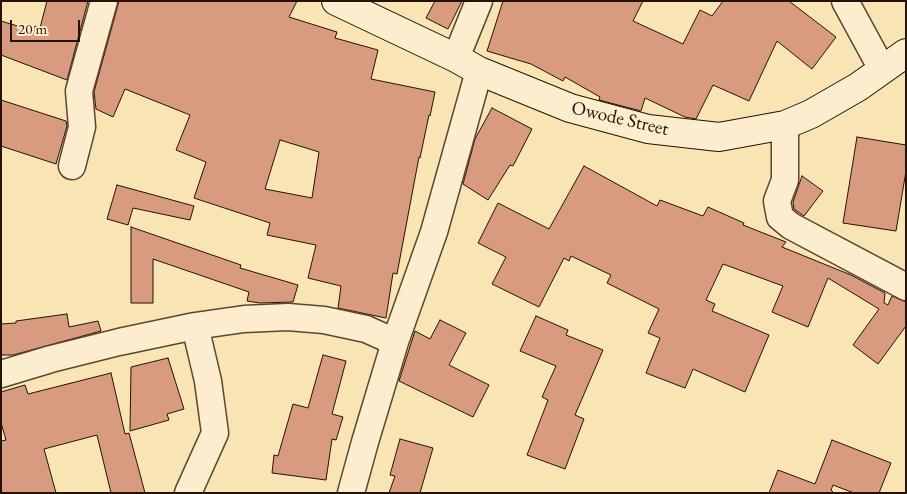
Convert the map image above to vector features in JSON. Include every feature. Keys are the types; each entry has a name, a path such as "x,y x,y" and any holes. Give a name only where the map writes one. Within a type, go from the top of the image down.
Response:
{"street":[{"path":"72,166 82,127 79,91 104,1"},
{"name":"Owode Street","path":"336,1 467,65 570,108 648,129 719,137 785,125 811,114 858,87 906,53"},
{"path":"351,493 396,342 434,232 479,1"},
{"path":"845,1 882,70"},
{"path":"785,125 785,180 777,201 780,217 792,226 906,287"},
{"path":"1,374 99,347 195,326 244,319 288,317 324,320 366,329 396,342"},
{"path":"188,493 215,433 208,380 195,326"}],"building":[{"path":"47,1 88,1 67,80 1,55 1,21 34,31 35,26 40,28"},
{"path":"119,1 297,1 289,17 337,32 335,38 378,50 371,79 435,92 419,157 397,274 393,273 386,318 338,308 341,286 308,278 316,245 267,235 270,223 194,198 206,162 176,150 190,115 125,89 113,117 96,109 94,92","holes":["280,140 319,152 312,198 265,189"]},
{"path":"435,1 462,1 448,29 426,18"},
{"path":"503,1 643,1 633,21 683,44 700,10 712,16 723,1 789,1 836,37 812,69 777,41 749,101 713,85 696,119 685,117 645,98 641,111 599,100 600,97 565,77 563,81 531,64 487,51"},
{"path":"1,100 66,121 67,126 56,164 1,146"},
{"path":"492,108 532,129 513,166 510,165 488,200 463,184 475,139"},
{"path":"857,137 906,145 906,171 896,231 843,223"},
{"path":"584,166 657,206 660,200 703,216 708,207 744,223 743,225 786,242 782,247 851,275 885,293 884,303 888,305 892,296 906,302 906,326 878,364 853,345 879,309 828,278 808,327 772,312 783,286 723,264 706,300 715,304 712,311 769,335 745,392 693,369 685,388 646,373 660,338 648,333 659,309 607,283 611,275 571,256 569,261 564,258 539,307 492,284 506,257 478,243 498,203 549,229"},
{"path":"802,176 823,191 804,216 794,209 793,202"},
{"path":"117,185 194,206 190,220 133,208 128,225 107,219"},
{"path":"131,227 241,265 240,268 298,285 293,302 260,303 247,301 249,292 153,259 153,303 131,303"},
{"path":"67,314 69,327 98,321 101,331 13,355 1,355 1,324"},
{"path":"536,316 568,330 566,335 603,350 575,415 584,419 565,469 527,455 548,400 542,397 556,366 520,351"},
{"path":"440,320 466,333 449,365 489,385 473,417 399,381 415,331 430,339"},
{"path":"323,355 346,361 332,414 343,417 336,440 332,439 326,480 272,473 274,455 278,456 293,404 308,408"},
{"path":"168,358 184,409 167,414 169,420 130,431 131,367"},
{"path":"111,373 125,434 129,433 145,493 111,493 97,435 44,449 56,493 1,493 1,441 6,440 1,423 1,392 25,385 28,394"},
{"path":"400,439 433,448 420,493 389,493 395,476 390,475"},
{"path":"832,440 891,463 879,493 854,493 833,485 831,490 834,493 769,493 778,470 815,484"}]}
